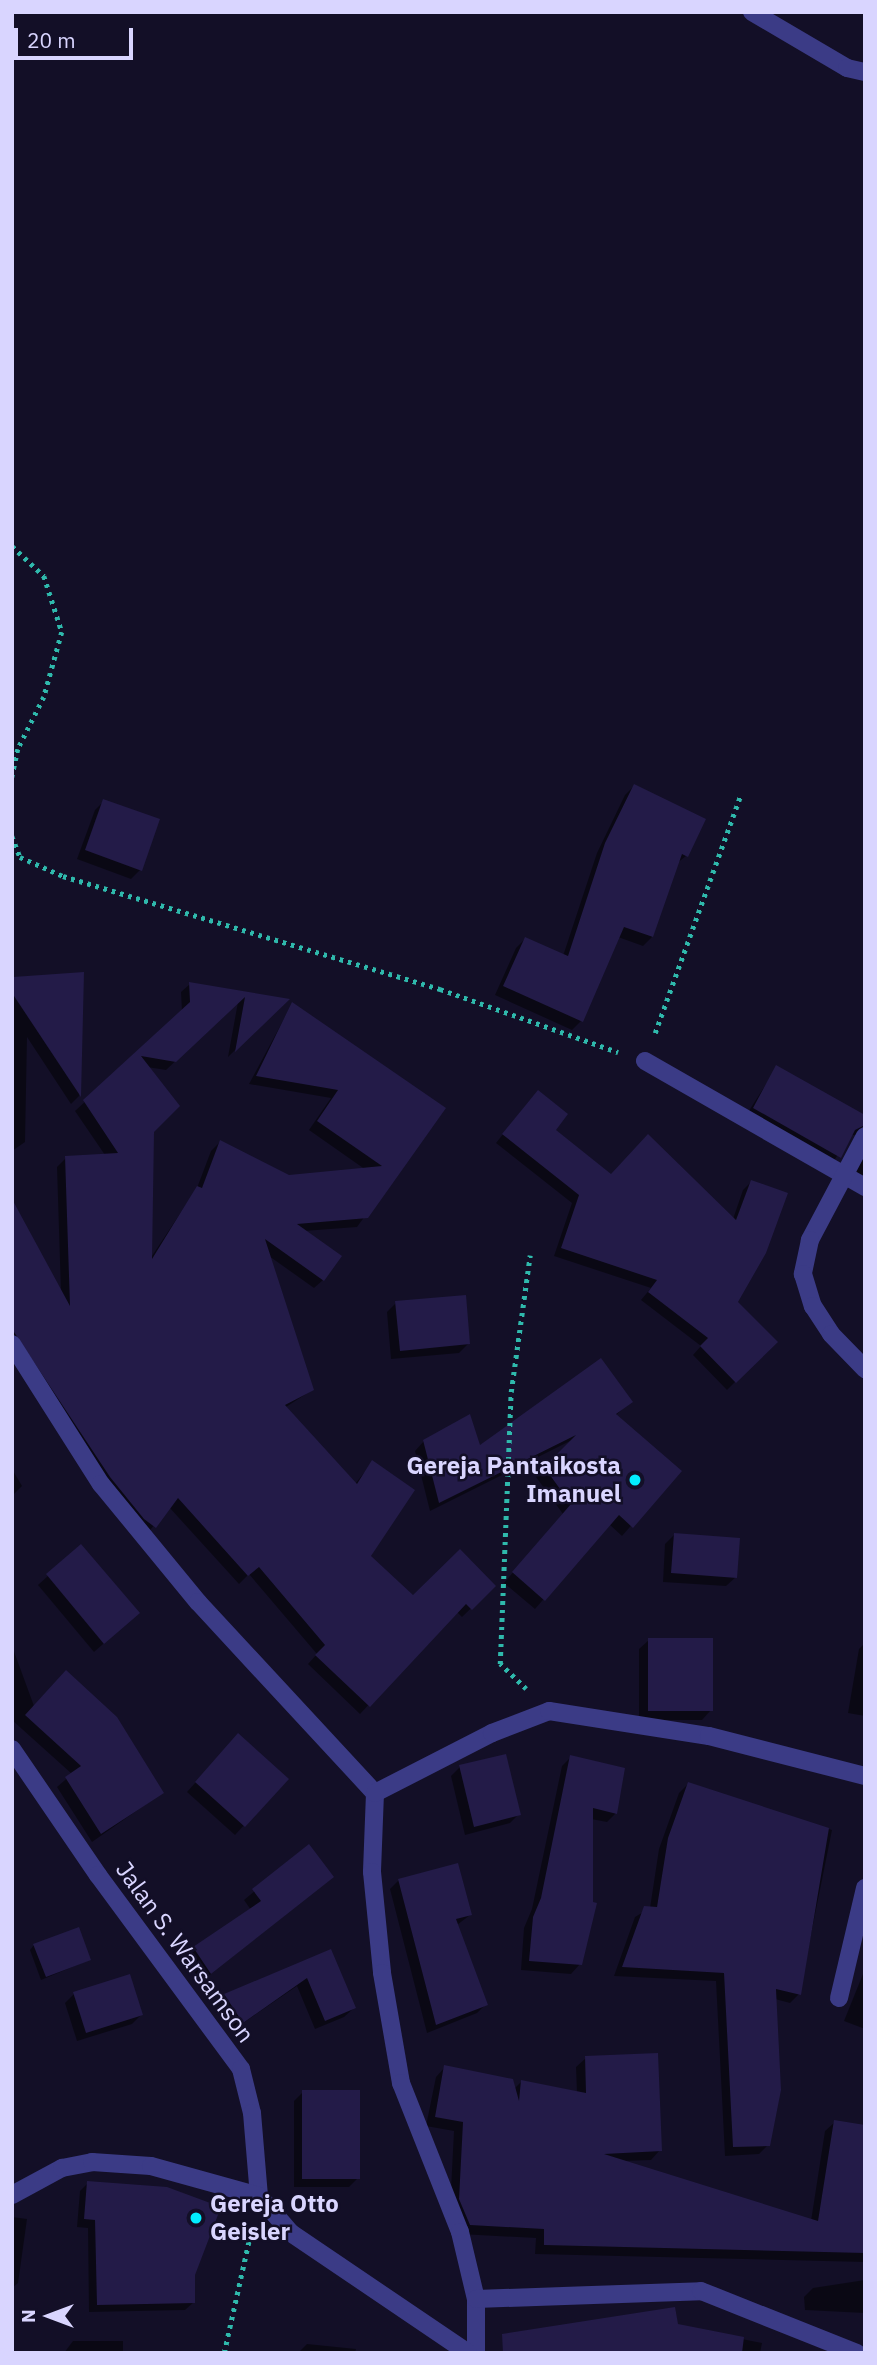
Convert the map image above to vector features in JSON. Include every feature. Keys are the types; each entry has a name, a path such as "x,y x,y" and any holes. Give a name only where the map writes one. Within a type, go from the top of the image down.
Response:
{"street":[{"path":"752,12 847,68 865,72"},
{"path":"645,1061 865,1187"},
{"path":"865,1136 810,1240 803,1274 813,1306 831,1334 865,1368"},
{"path":"12,1344 101,1484 198,1602 375,1793 372,1872 382,1973 401,2083 460,2232 476,2300 476,2353"},
{"path":"375,1793 492,1732 549,1711 709,1736 865,1776"},
{"name":"Jalan S. Warsamson","path":"12,1749 98,1875 241,2069 252,2113 259,2196"},
{"path":"839,1998 865,1888"},
{"path":"12,2195 62,2168 92,2162 151,2166 259,2196 291,2234 468,2353"},
{"path":"476,2300 701,2291 858,2353"}],"path":[{"path":"12,546 44,576 62,632 44,697 18,749 12,777"},
{"path":"12,836 20,858 64,876 440,989 645,1061 740,797"},
{"path":"530,1255 511,1392 500,1664 549,1711"},
{"path":"224,2353 259,2196"}],"building":[{"path":"634,784 706,819 688,857 682,854 653,937 624,927 583,1022 503,986 525,937 568,956 605,843"},
{"path":"103,799 160,819 142,871 85,850"},
{"path":"84,972 81,1097 14,996 13,977"},
{"path":"189,982 290,999 235,1052 245,997 176,1062 141,1056 180,1106 154,1132 152,1259 197,1186 202,1188 220,1140 289,1175 382,1166 317,1121 338,1090 256,1076 292,1002 446,1108 368,1218 297,1224 342,1256 324,1281 265,1239 314,1390 285,1405 357,1484 372,1460 415,1490 371,1556 413,1595 460,1549 496,1586 472,1610 466,1604 370,1707 315,1655 325,1645 259,1567 248,1576 178,1498 156,1528 144,1519 110,1477 12,1329 12,1199 70,1306 65,1156 118,1153 83,1100 190,1002"},
{"path":"776,1065 865,1115 865,1125 855,1130 841,1158 753,1108"},
{"path":"538,1090 568,1114 556,1130 611,1174 648,1134 736,1220 751,1180 788,1193 766,1253 738,1302 778,1342 736,1383 700,1346 708,1338 648,1292 657,1280 561,1248 579,1195 502,1134"},
{"path":"466,1295 470,1344 400,1351 395,1301"},
{"path":"601,1358 633,1402 616,1414 682,1471 633,1528 619,1515 545,1601 512,1572 571,1504 544,1467 576,1435 439,1503 423,1440 470,1414 480,1445"},
{"path":"674,1533 740,1538 737,1578 671,1573"},
{"path":"81,1544 140,1613 104,1644 46,1574"},
{"path":"648,1638 713,1638 713,1711 648,1711"},
{"path":"66,1670 117,1717 164,1793 101,1834 65,1777 81,1766 25,1715"},
{"path":"238,1733 289,1779 245,1827 195,1782"},
{"path":"506,1754 521,1815 474,1827 459,1765"},
{"path":"570,1755 625,1768 617,1814 593,1808 593,1902 597,1903 582,1965 529,1961 533,1917 541,1898"},
{"path":"688,1782 829,1828 801,1995 776,1989 781,2090 770,2146 733,2147 724,1973 622,1967 644,1906 657,1907 668,1838"},
{"path":"309,1844 334,1877 211,1974 193,1947 261,1901 252,1889"},
{"path":"458,1863 472,1915 456,1919 488,2005 436,2025 398,1879"},
{"path":"79,1927 91,1960 46,1977 33,1944"},
{"path":"331,1949 356,2008 325,2021 307,1978 243,2023 224,1994"},
{"path":"130,1974 143,2015 86,2033 73,1992"},
{"path":"658,2053 662,2151 604,2154 818,2221 834,2120 865,2125 865,2253 544,2245 544,2229 470,2225 459,2199 463,2122 435,2117 444,2065 513,2079 519,2101 521,2080 586,2093 585,2056"},
{"path":"302,2090 360,2090 360,2179 302,2179"},
{"path":"87,2181 167,2187 221,2207 195,2275 195,2303 97,2305 95,2220 84,2219"},
{"path":"675,2307 678,2324 744,2337 742,2353 503,2353 502,2334"}],"place":[{"name":"Gereja Pantaikosta Imanuel","path":"635,1480"},
{"name":"Gereja Otto Geisler","path":"196,2218"}]}
